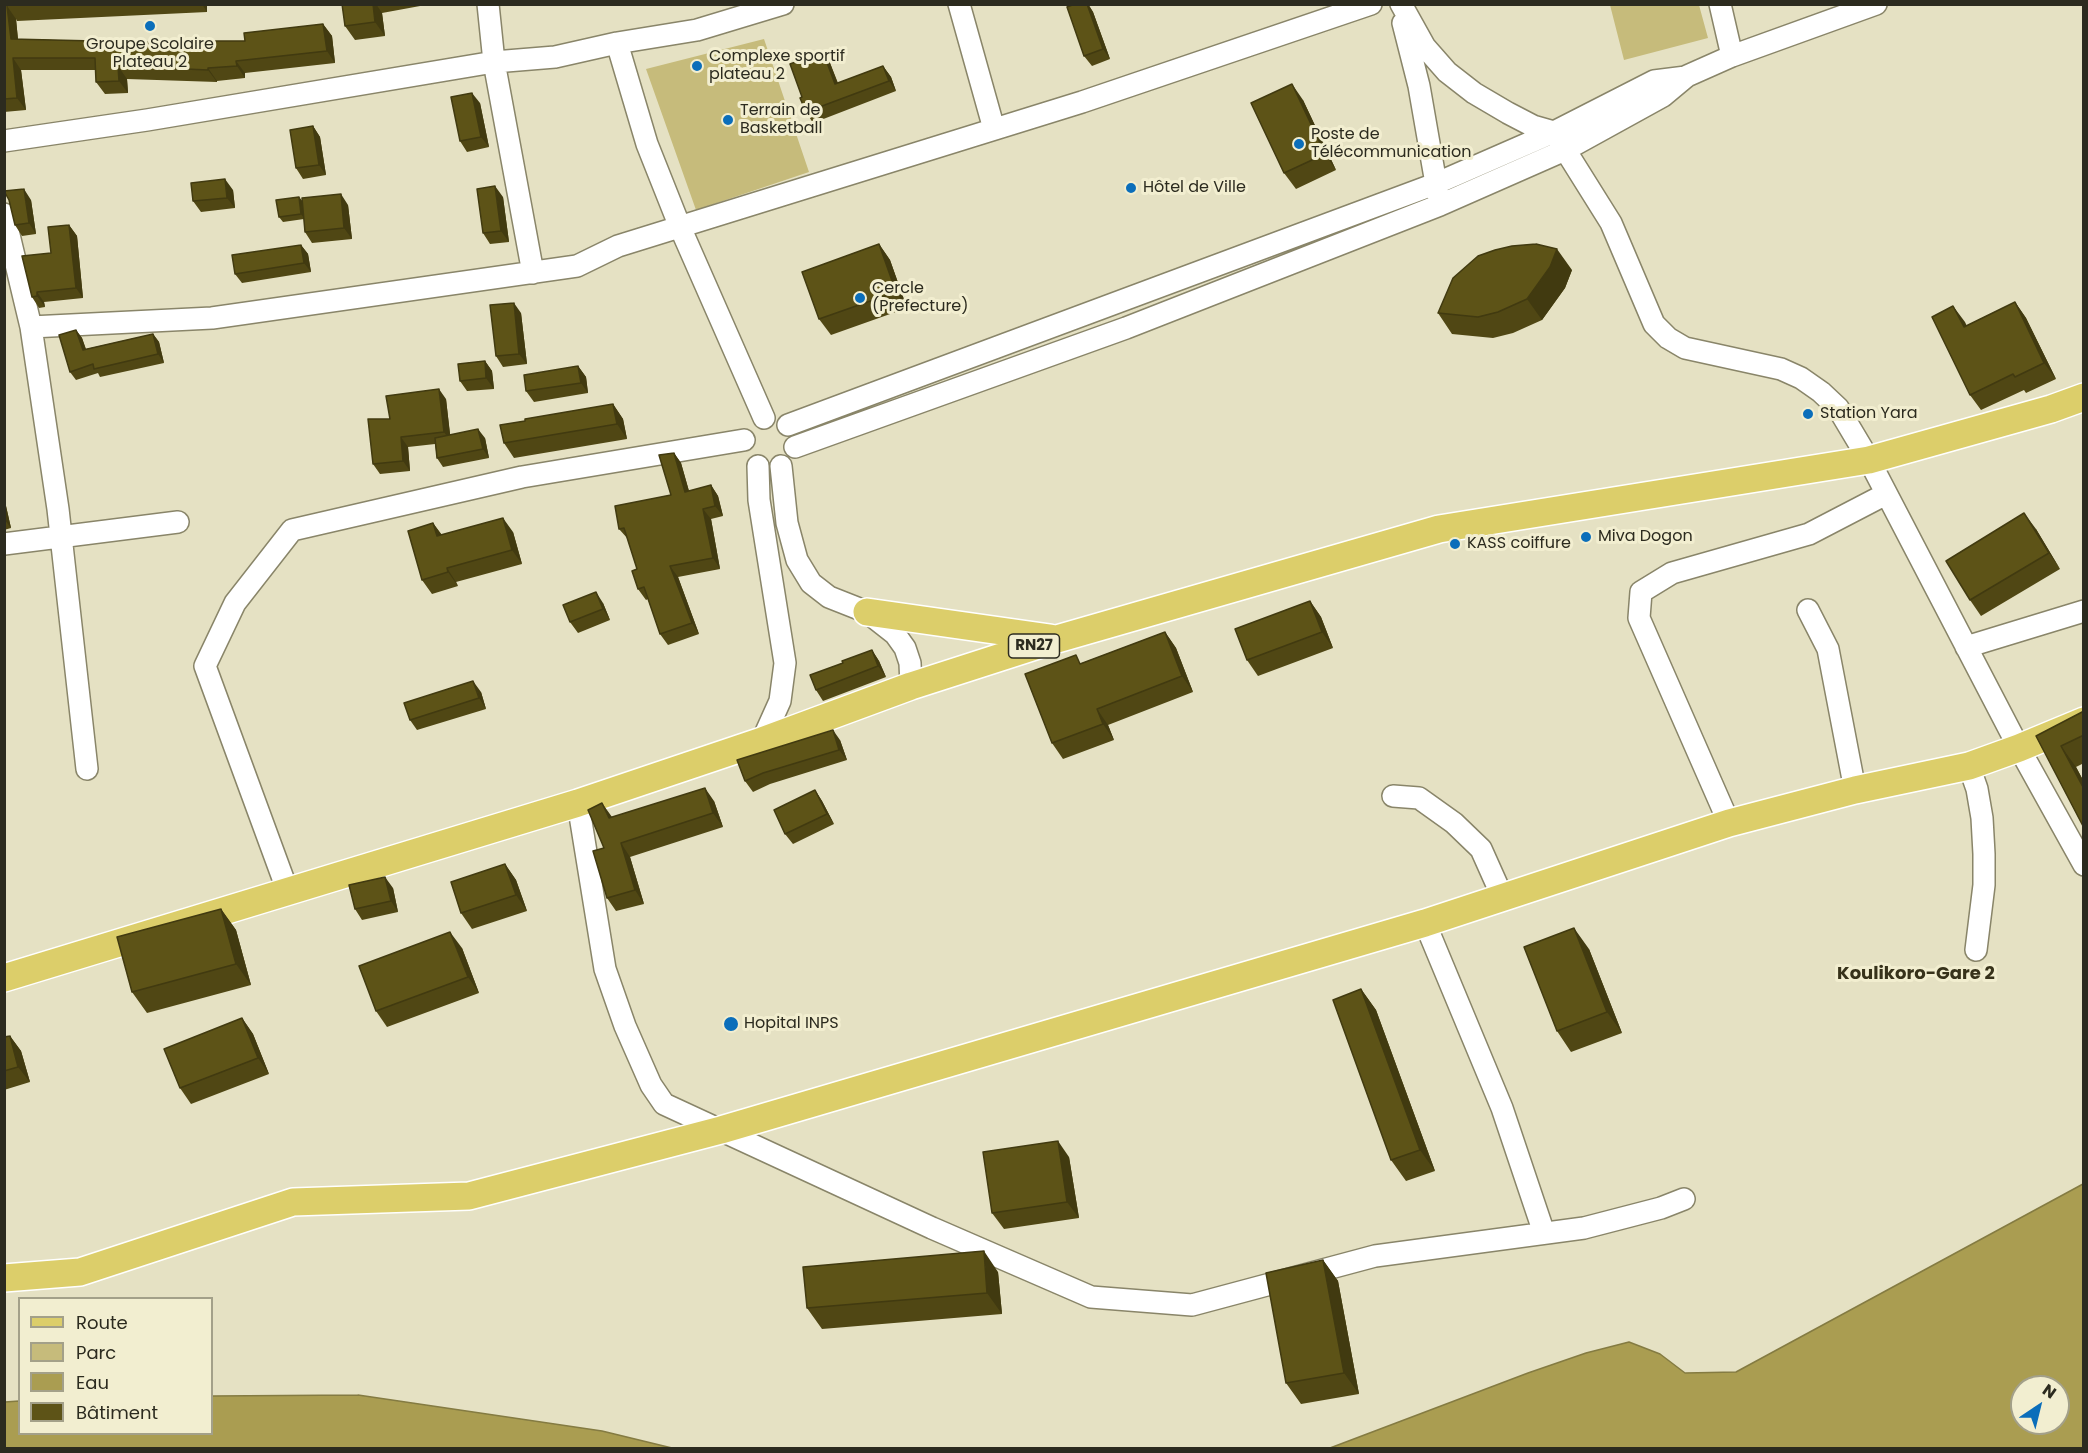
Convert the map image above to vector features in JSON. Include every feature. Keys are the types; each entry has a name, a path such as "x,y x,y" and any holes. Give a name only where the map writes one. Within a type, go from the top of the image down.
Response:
{"main road":[{"name":"RN27","path":"4,978 578,803 762,741 911,686 1057,639 1439,529 1869,460 2051,409 2084,397"},
{"path":"867,612 1057,639"},
{"path":"4,1278 80,1272 293,1202 469,1196 721,1130 1425,922 1729,823 1855,790 1969,766 2084,721"}],"street":[{"path":"488,4 494,62 532,273"},
{"path":"4,141 147,120 494,62 555,57 617,43 697,30 783,4"},
{"path":"959,4 994,129"},
{"path":"31,327 212,318 577,266 618,246 1082,102 1371,4"},
{"path":"1399,4 1425,47 1447,72 1474,93 1560,141 1611,223 1654,324 1668,338 1685,348 1781,369 1801,378 1838,408 1869,460 2019,748 2084,865"},
{"path":"1399,4 1419,86 1440,205"},
{"path":"1720,4 1732,56"},
{"path":"795,447 1126,328 1440,205 1560,141 1663,96 1687,76 1732,56 1876,4"},
{"path":"617,43 647,144 680,226 764,418"},
{"path":"788,425 1435,184 1560,141"},
{"path":"4,214 31,327 61,536 87,769"},
{"path":"1335,221 1343,243"},
{"path":"1116,303 1126,328"},
{"path":"950,365 959,388"},
{"path":"764,418 773,418 788,425 795,447 793,455 781,466 773,469 758,466 749,459 744,440 747,430 754,422 764,418"},
{"path":"288,892 205,666 235,603 292,530 522,477 744,440"},
{"path":"758,466 759,500 785,663 780,701 762,741"},
{"path":"781,466 787,523 797,560 811,583 829,597 867,612 895,634 905,648 910,663 911,686"},
{"path":"1729,823 1639,618 1641,592 1672,573 1809,534 1886,494"},
{"path":"4,543 178,522"},
{"path":"1808,610 1828,649 1855,790"},
{"path":"1966,647 2084,611"},
{"path":"1969,766 1977,789 1982,818 1984,854 1984,885 1976,950"},
{"path":"1393,795 1419,798 1454,823 1481,849 1502,896"},
{"path":"578,803 605,969 624,1026 651,1085 664,1104 932,1228 1091,1297 1192,1305 1375,1256 1584,1228 1661,1208 1684,1199"},
{"path":"1425,922 1503,1108 1544,1233"}],"green space":[{"path":"1610,5 1699,5 1708,38 1624,60"},
{"name":"Terrain de Basketball","path":"764,39 809,172 696,210 646,69"}],"water":[{"path":"2083,1184 2083,1448 1330,1448 1528,1373 1586,1353 1629,1342 1660,1354 1685,1373 1736,1372"},
{"path":"358,1395 602,1431 672,1448 5,1448 5,1402 18,1401 18,1435 213,1435 213,1396"}],"building":[{"path":"4,4 7,6 11,39 178,43 178,41 245,41 244,33 323,24 327,51 236,61 237,66 208,68 208,70 118,66 119,81 96,82 95,58 13,58 17,98 4,99"},
{"path":"342,4 373,4 375,22 345,26"},
{"path":"1087,4 1103,49 1084,56 1067,7"},
{"path":"823,52 835,84 883,66 889,81 806,112 790,64"},
{"name":"Poste de Télécommunication","path":"1292,84 1325,154 1284,173 1251,103"},
{"path":"472,93 481,137 460,141 451,97"},
{"path":"313,126 319,165 296,168 290,130"},
{"path":"225,179 227,198 193,201 191,183"},
{"path":"495,186 501,231 483,233 477,189"},
{"path":"24,189 29,223 15,225 9,200 4,191"},
{"path":"341,194 344,228 305,232 302,198"},
{"path":"299,197 301,214 279,217 276,200"},
{"path":"69,225 76,288 37,292 37,296 32,297 22,256 51,253 48,227"},
{"path":"879,244 896,292 819,319 802,272"},
{"path":"1536,244 1557,249 1550,267 1527,299 1498,312 1478,317 1438,313 1453,278 1478,256 1512,246"},
{"path":"301,245 304,263 235,274 232,255"},
{"path":"2015,302 2044,363 2015,377 2013,374 1970,395 1932,317 1953,306 1964,327"},
{"path":"514,303 519,354 496,356 490,305"},
{"path":"76,330 83,350 153,334 158,354 94,369 93,364 70,372 59,335"},
{"path":"485,361 486,378 460,381 458,364"},
{"path":"578,366 581,383 526,391 524,375"},
{"path":"439,389 444,432 401,437 403,461 373,464 368,419 390,419 386,396"},
{"path":"613,404 617,424 504,443 500,425"},
{"path":"478,429 483,449 437,458 435,438"},
{"path":"674,453 685,492 711,485 715,506 703,509 713,558 670,566 692,623 660,634 644,587 638,589 632,571 637,569 624,528 619,529 615,506 671,495 659,455"},
{"path":"2024,513 2049,553 1970,600 1946,561"},
{"path":"503,518 512,550 447,568 448,572 422,580 408,531 433,523 437,536"},
{"path":"596,592 603,609 570,622 563,605"},
{"path":"1310,601 1322,632 1247,660 1235,629"},
{"path":"1165,632 1182,676 1097,709 1103,724 1052,743 1025,674 1076,655 1080,664"},
{"path":"872,650 878,666 816,690 810,675"},
{"path":"473,681 479,698 410,720 404,703"},
{"path":"2084,711 2084,735 2061,746 2084,789 2084,828 2036,736"},
{"path":"833,730 839,750 763,773 745,781 737,760"},
{"path":"705,788 713,813 621,843 635,890 607,898 593,851 604,848 588,810 602,803 609,818"},
{"path":"815,790 827,814 785,834 774,810"},
{"path":"505,864 516,895 461,913 451,882"},
{"path":"385,877 391,901 355,909 349,885"},
{"path":"221,909 236,964 132,992 117,937"},
{"path":"1574,928 1607,1012 1557,1031 1524,947"},
{"path":"450,932 468,977 376,1011 359,966"},
{"path":"1361,989 1420,1150 1391,1160 1333,1000"},
{"path":"242,1018 258,1058 180,1088 164,1049"},
{"path":"10,1036 18,1067 4,1071 4,1037"},
{"path":"1058,1141 1067,1202 992,1213 983,1152"},
{"path":"984,1251 987,1293 807,1308 803,1267"},
{"path":"1323,1260 1344,1373 1286,1383 1266,1273"}],"place":[{"name":"Groupe Scolaire Plateau 2","path":"150,26"},
{"name":"Complexe sportif plateau 2","path":"697,66"},
{"name":"Terrain de Basketball","path":"728,120"},
{"name":"Poste de Télécommunication","path":"1299,144"},
{"name":"Hôtel de Ville","path":"1131,188"},
{"name":"Cercle (Prefecture)","path":"860,298"},
{"name":"Station Yara","path":"1808,414"},
{"name":"Miva Dogon","path":"1586,537"},
{"name":"KASS coiffure","path":"1455,544"},
{"name":"Hopital INPS","path":"731,1024"}],"district":[{"name":"Koulikoro-Gare 2","path":"1916,974"}]}
